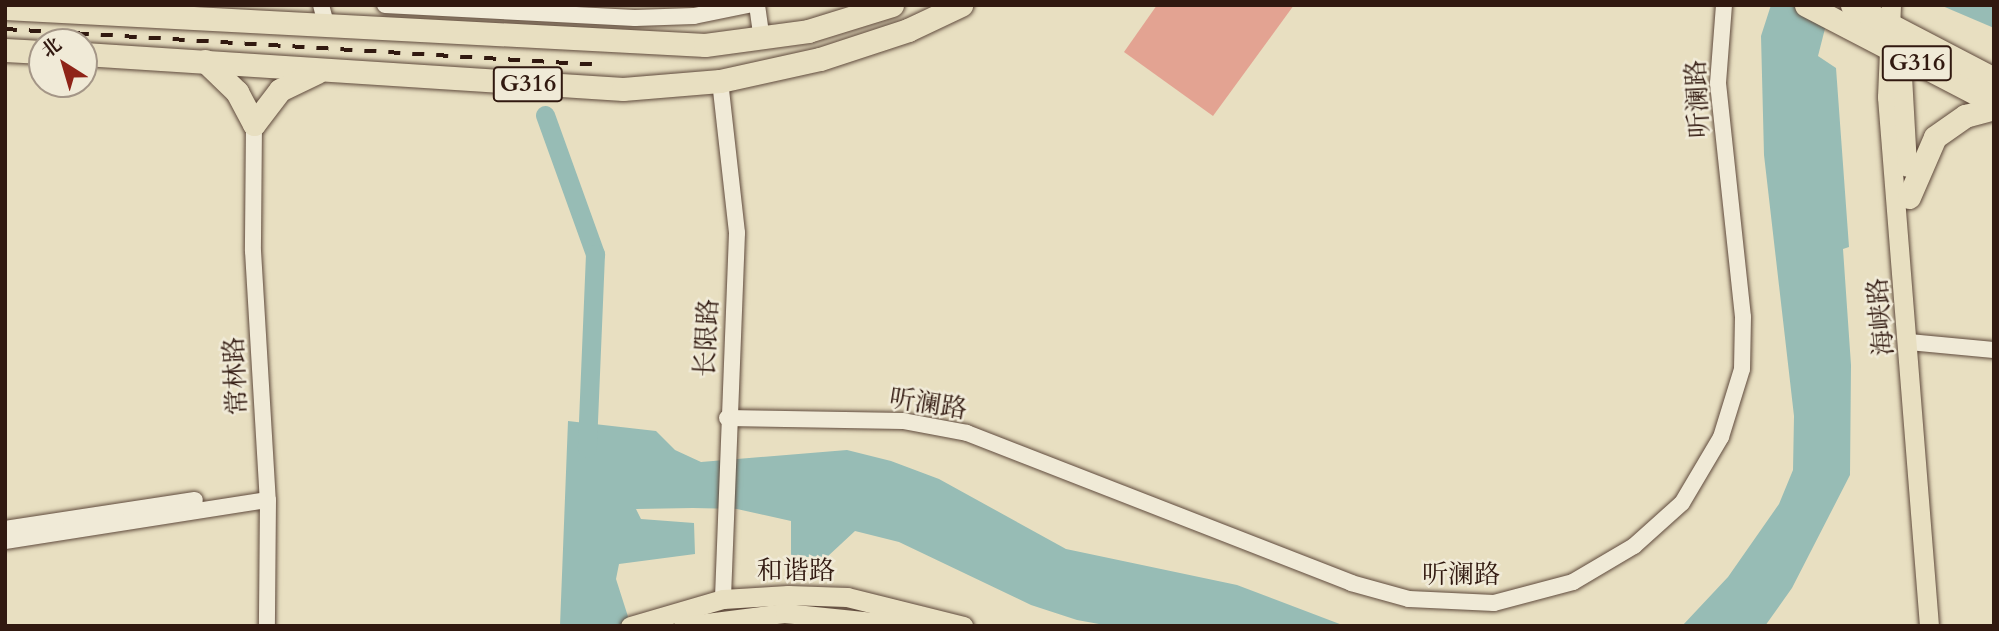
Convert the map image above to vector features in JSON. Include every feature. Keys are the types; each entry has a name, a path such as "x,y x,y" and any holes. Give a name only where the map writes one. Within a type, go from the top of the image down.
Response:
{"highway":[{"name":"G316","path":"5,8 323,15 547,40 705,45 762,40 892,5"},
{"name":"G316","path":"98,55 623,89 720,81 857,48 961,5"},
{"name":"G316","path":"1806,5 1895,28 1994,79"},
{"name":"G316","path":"1895,28 1994,103"},
{"path":"5,50 28,51"},
{"path":"205,61 237,92 254,124 280,90 325,70"},
{"path":"1909,197 1935,137 1965,116 1994,108"}],"main road":[{"name":"海峡路","path":"1895,28 1909,197 1928,626"},
{"name":"海峡路","path":"1895,28 1887,97 1915,341 1941,626"},
{"name":"和谐路","path":"636,623 723,599 847,597 963,626"},
{"name":"和谐路","path":"683,626 785,612 857,616 911,626"}],"street":[{"path":"385,5 677,17 748,5"},
{"path":"757,5 762,40"},
{"name":"听澜路","path":"727,418 903,421 967,433 1351,583 1409,599 1494,603 1573,582 1634,547 1682,503 1721,437 1742,369 1741,290 1718,83 1724,5"},
{"path":"542,10 547,40"},
{"name":"长限路","path":"720,81 737,233 723,510 723,599"},
{"name":"常林路","path":"254,124 253,251 267,494 267,626"},
{"path":"1915,341 1994,350"},
{"path":"5,529 267,494"},
{"path":"5,541 267,494"}],"water":[{"path":"1771,5 1831,5 1818,56 1836,68 1849,247 1843,249 1851,365 1850,475 1792,588 1765,626 1682,626 1728,577 1779,504 1793,470 1794,416 1764,155 1761,36"},
{"path":"1940,5 1994,5 1994,28"},
{"path":"568,421 656,431 675,450 701,462 847,450 891,461 939,479 1066,549 1237,585 1345,626 1110,626 1077,620 1031,605 899,542 855,531 827,557 791,557 791,521 737,509 693,508 636,509 641,519 694,523 695,554 619,564 616,579 631,626 560,626"}],"building":[{"path":"1157,5 1294,5 1213,116 1124,52"}],"waterway":[{"path":"545,115 595,254 587,448"}],"railway":[{"path":"5,29 601,65"}]}
